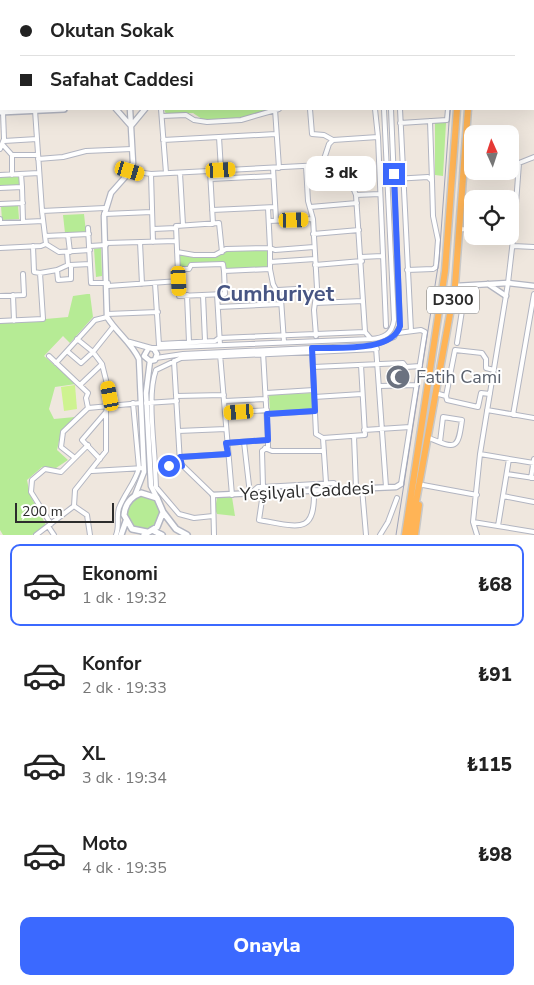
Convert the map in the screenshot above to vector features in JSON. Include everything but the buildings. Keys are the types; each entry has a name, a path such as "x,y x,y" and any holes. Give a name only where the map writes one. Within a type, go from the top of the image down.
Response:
{"highway":[{"name":"D300","path":"405,535 418,487 426,395 445,271 457,110"},
{"name":"D300","path":"410,535 455,286 468,110"},
{"path":"400,535 418,429 426,395"},
{"path":"415,535 418,487 429,438 430,417"}],"main road":[{"path":"1,112 35,110"},
{"path":"162,535 132,529 126,521 124,509 126,503 135,495 146,493 157,498 163,512 173,525 185,534"},
{"path":"147,532 160,522 163,512"},
{"path":"121,535 126,521"}],"street":[{"path":"0,33 0,78"},
{"path":"35,110 46,244"},
{"path":"117,110 131,126"},
{"path":"130,110 133,163 130,171 111,193 105,211 108,284 107,316 113,327 128,341 139,360 151,486 157,498"},
{"path":"131,126 144,110"},
{"path":"161,110 166,173"},
{"path":"162,116 186,115 194,120 207,122 241,120 274,110"},
{"path":"277,110 276,134 279,168"},
{"path":"310,110 312,134 324,135 333,140 378,137"},
{"path":"375,110 378,137 386,326"},
{"path":"159,345 220,345 371,339 386,336 391,332 394,320 383,110"},
{"path":"150,361 156,358 220,354 376,347 389,341 398,333 400,326 391,110"},
{"path":"400,110 411,331"},
{"path":"400,123 447,120 448,110"},
{"path":"1,112 2,145 12,155 63,157 86,151 132,149"},
{"path":"407,270 433,269 436,267 438,240 433,216 430,121"},
{"path":"164,140 276,134"},
{"path":"219,137 221,170"},
{"path":"2,145 37,140"},
{"path":"322,165 329,144 333,140"},
{"path":"12,155 12,175"},
{"path":"516,190 519,163 534,157"},
{"path":"130,171 152,174 322,165 354,190 357,203 365,332 376,347 379,365 386,488"},
{"path":"306,166 315,259 316,341"},
{"path":"273,168 276,220"},
{"path":"210,171 213,224"},
{"path":"180,172 183,225"},
{"path":"0,175 39,173"},
{"path":"21,174 23,221"},
{"path":"152,174 153,242"},
{"path":"211,179 273,176"},
{"path":"394,179 428,177 432,181"},
{"path":"0,188 22,187"},
{"path":"356,195 380,194"},
{"path":"0,204 23,203"},
{"path":"310,207 357,203"},
{"path":"212,210 275,207"},
{"path":"268,208 270,269 273,284 278,290 281,304 284,342"},
{"path":"42,211 152,212"},
{"path":"0,218 0,223 43,221"},
{"path":"268,220 312,219"},
{"path":"153,229 219,223 222,252"},
{"path":"88,228 91,283 142,284 179,281"},
{"path":"176,228 179,296 225,294 223,264 191,265 189,269 178,269"},
{"path":"460,229 464,229"},
{"path":"313,234 359,230"},
{"path":"45,236 89,234"},
{"path":"57,270 58,280 72,279 69,265 68,235"},
{"path":"0,248 46,244 59,252 68,252 106,244 176,241"},
{"path":"140,242 142,284"},
{"path":"33,246 34,272 40,273 57,270 69,265 90,264"},
{"path":"177,252 194,255 215,255 226,249 270,248 275,250 314,246"},
{"path":"477,535 473,522 480,454 513,246 534,247"},
{"path":"315,265 382,256"},
{"path":"270,262 315,259"},
{"path":"224,271 270,269"},
{"path":"0,321 43,319 40,273"},
{"path":"0,296 24,295 23,274"},
{"path":"455,286 508,282 534,286"},
{"path":"155,283 159,345"},
{"path":"487,284 506,296"},
{"path":"278,290 296,289 316,296"},
{"path":"457,343 465,290"},
{"path":"217,294 220,345"},
{"path":"513,415 534,294"},
{"path":"203,295 205,341"},
{"path":"12,296 14,320"},
{"path":"187,296 189,342"},
{"path":"315,303 363,301"},
{"path":"218,307 281,304"},
{"path":"451,310 462,311"},
{"path":"56,363 95,320 107,316 158,312"},
{"path":"67,351 81,363 113,327"},
{"path":"398,333 421,330 425,332 402,484"},
{"path":"139,360 150,348 159,345 219,338 365,332"},
{"path":"36,535 74,506 75,490 106,451 106,412 110,396 102,364 77,339"},
{"path":"128,341 150,348 156,352 156,358"},
{"path":"312,350 316,434 323,438 364,435 360,365"},
{"path":"490,394 481,393 478,407 451,403 446,400 455,350 482,354 486,359 486,368 494,370"},
{"path":"263,352 268,440 266,448 262,451 263,487"},
{"path":"144,354 145,358 150,361"},
{"path":"214,516 194,518 179,514 156,487 152,403 153,378 156,370 181,358 220,354"},
{"path":"220,354 226,413 226,443 232,495"},
{"path":"49,356 88,393 86,398 88,408"},
{"path":"135,495 141,484 143,403 150,361"},
{"path":"174,361 182,466 213,495 214,535"},
{"path":"313,368 403,363 406,367 420,366"},
{"path":"80,385 102,364"},
{"path":"380,386 417,385"},
{"path":"266,393 314,390"},
{"path":"435,393 446,396"},
{"path":"314,398 362,394"},
{"path":"75,458 61,447 63,432 88,408 224,395"},
{"path":"225,401 266,399"},
{"path":"116,535 120,522 119,507 141,468 133,403"},
{"path":"488,410 534,418"},
{"path":"226,413 315,411"},
{"path":"100,459 82,440 106,412"},
{"path":"429,438 440,442 452,446 459,441 462,420 443,417 440,442"},
{"path":"364,430 410,428"},
{"path":"178,431 226,429"},
{"path":"354,436 366,535"},
{"path":"323,438 326,483"},
{"path":"226,443 268,440"},
{"path":"244,442 250,494"},
{"path":"54,535 31,492 32,480 45,469 61,472 88,445"},
{"path":"266,448 272,451 324,451"},
{"path":"180,457 228,454"},
{"path":"480,454 534,462 533,478 507,474"},
{"path":"498,526 509,458"},
{"path":"155,467 182,466"},
{"path":"92,471 141,468"},
{"path":"250,494 258,487 334,483 340,488"},
{"name":"Yeşilyalı Caddesi","path":"213,495 340,488 386,488 402,484"},
{"path":"418,487 477,495"},
{"path":"263,493 260,520 302,527 310,524 313,518 314,490"},
{"path":"503,496 534,502"},
{"path":"380,535 388,522 397,498"},
{"path":"74,506 87,515 90,535"},
{"path":"473,522 534,532"}],"green space":[{"path":"164,110 269,110 251,117 215,119 202,119 193,113 166,114"},
{"path":"435,123 446,123 443,176 435,175"},
{"path":"19,176 20,185 0,186 0,177"},
{"path":"18,205 19,219 2,220 1,206"},
{"path":"84,214 86,232 65,233 63,215"},
{"path":"101,248 102,276 96,277 94,249"},
{"path":"268,250 268,267 226,269 223,262 190,263 188,266 179,267 178,254 187,254 188,257 218,256 226,251"},
{"path":"90,294 93,317 70,343 63,336 44,356 76,384 55,387 49,409 54,419 75,417 61,432 57,450 68,460 56,468 42,467 27,480 30,495 46,525 32,535 3,535 0,530 0,323 68,317 73,296"},
{"path":"75,385 77,409 64,411 61,387"},
{"path":"312,393 313,409 270,411 269,395"},
{"path":"144,496 156,501 161,513 156,525 144,530 132,525 127,513 132,501"},
{"path":"232,497 235,516 217,514 215,509 217,498"}],"tram line":[{"path":"396,535 439,260 450,110"}],"place":[{"name":"Fatih Cami","path":"398,377"}],"district":[{"name":"Cumhuriyet","path":"275,294"}],"route":[{"path":"169,466 182,466 180,457 228,454 226,443 268,440 267,414 315,411 312,348 375,345 389,341 398,333 400,326 394,174"}]}
